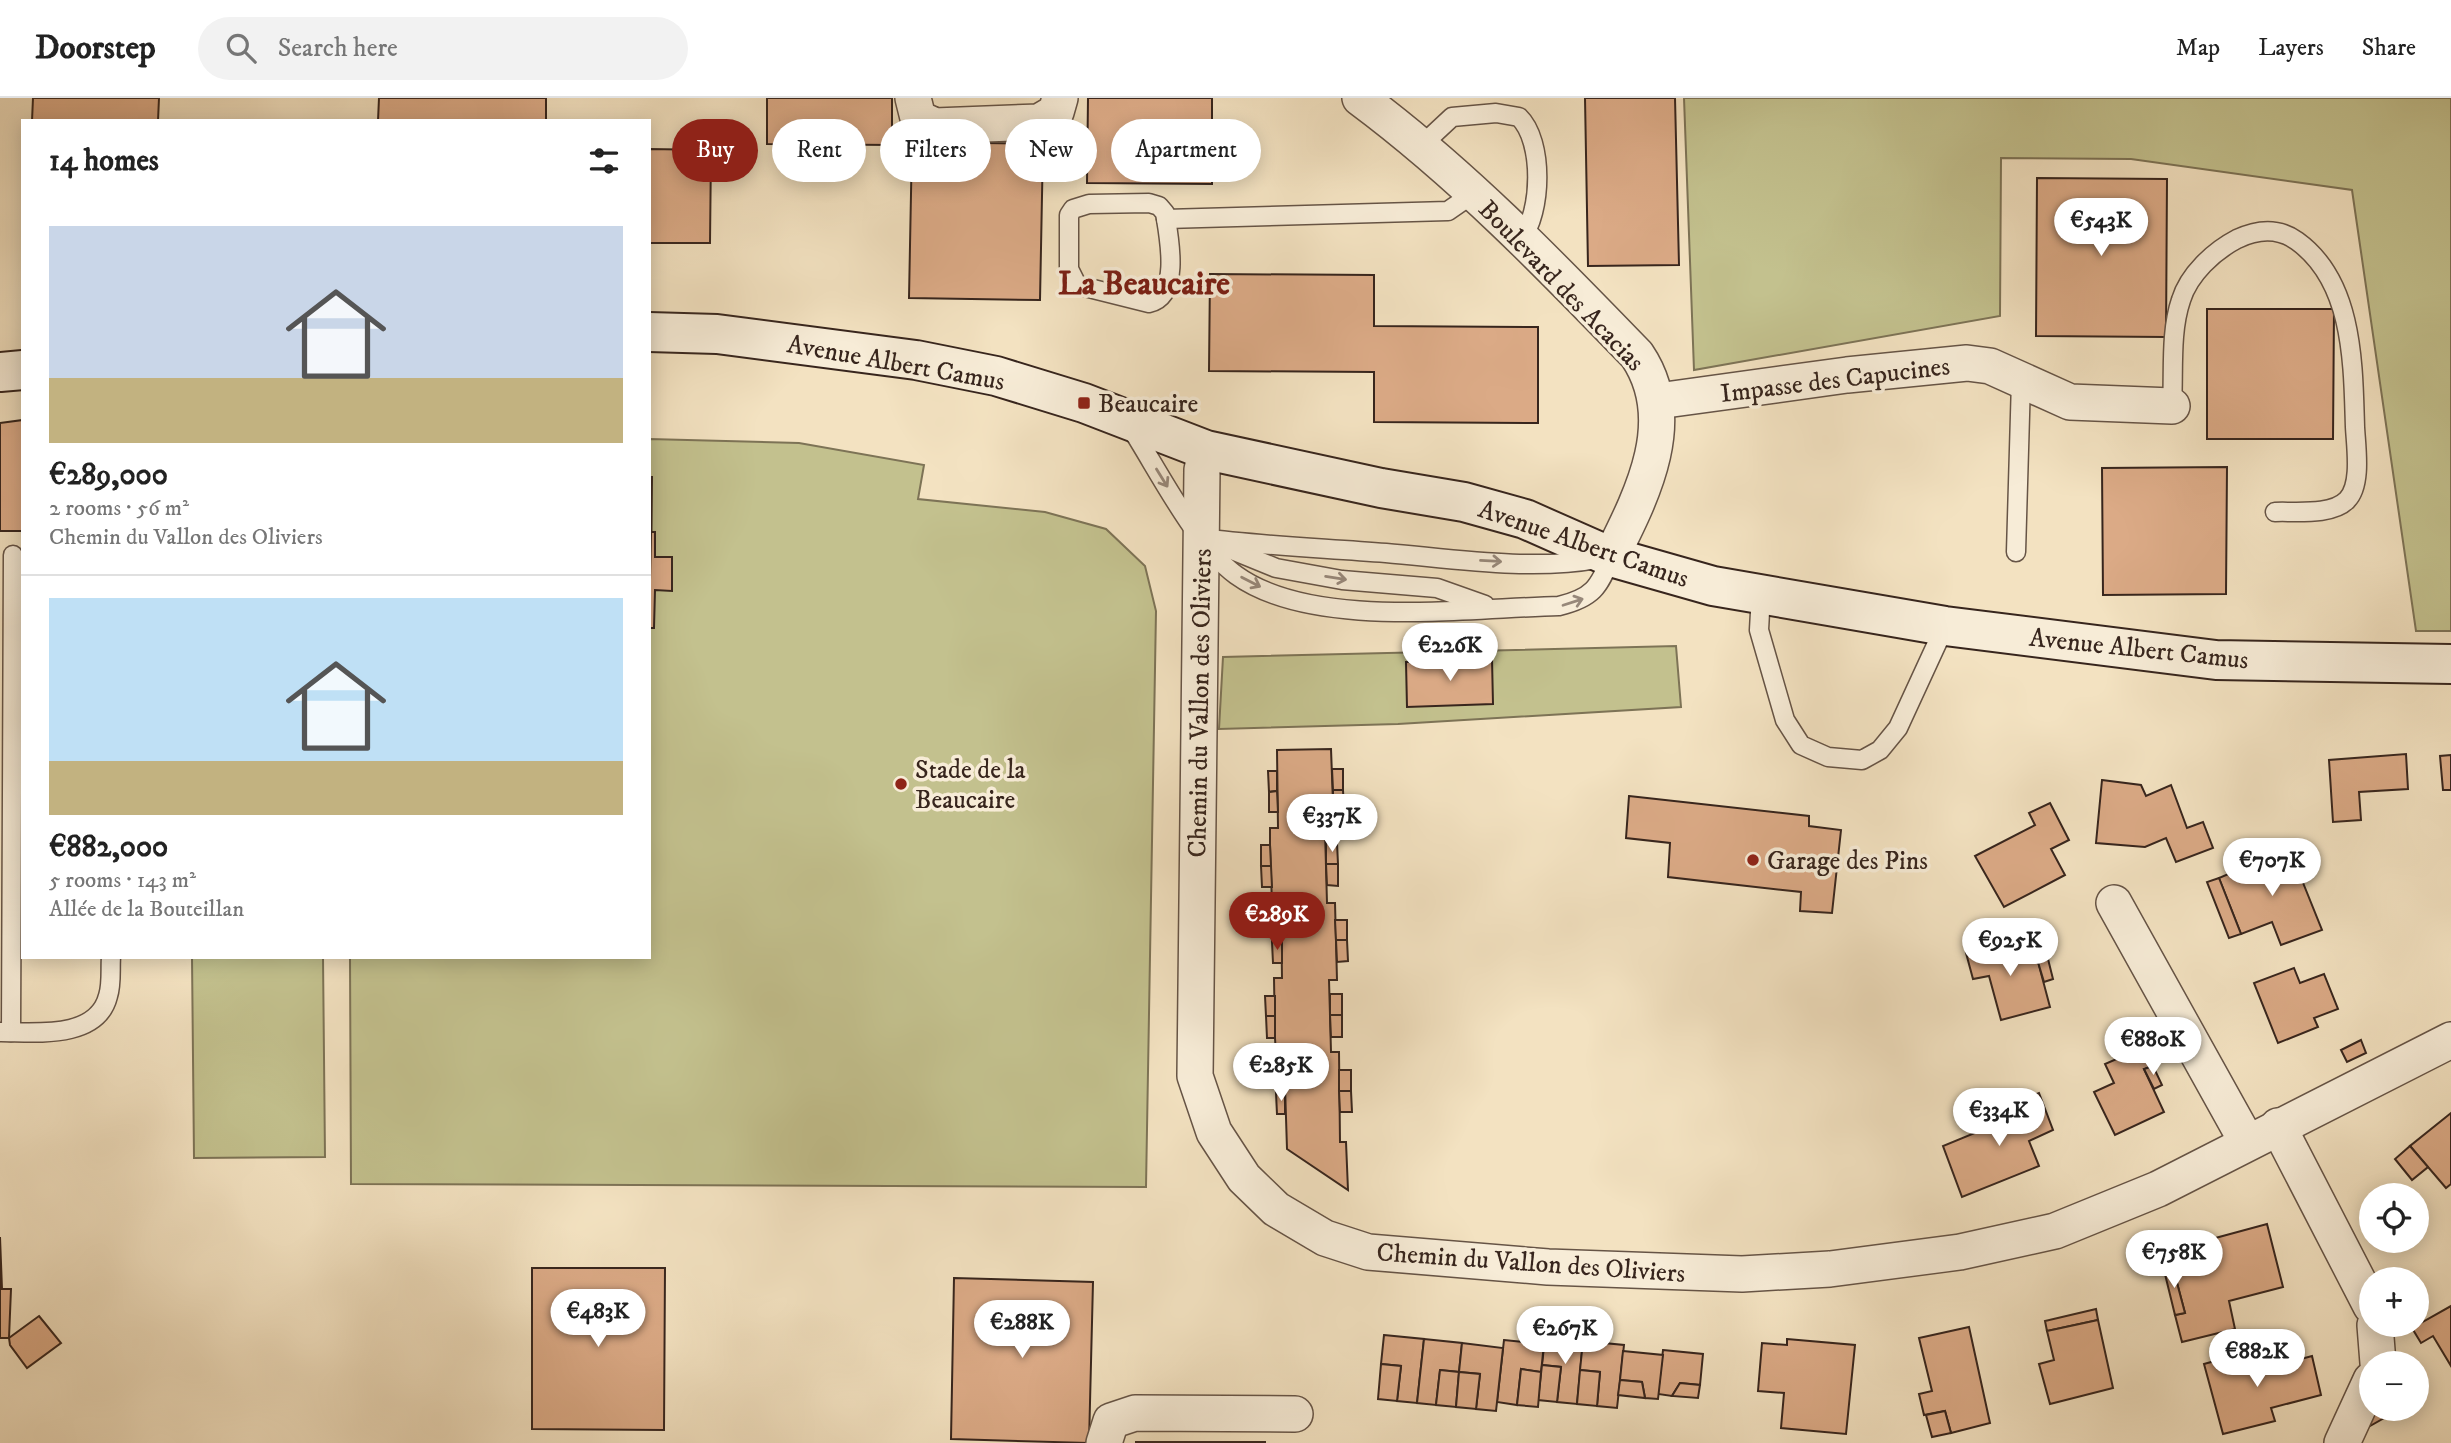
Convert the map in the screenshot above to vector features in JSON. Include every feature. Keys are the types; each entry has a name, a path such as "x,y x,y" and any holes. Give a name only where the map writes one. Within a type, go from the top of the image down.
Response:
{"street":[{"path":"913,98 918,118 935,126 1046,120 1056,112 1060,98"},
{"name":"Boulevard des Acacias","path":"1360,98 1422,145 1474,193 1637,355 1648,372 1658,401 1658,428 1652,461 1611,557"},
{"name":"Avenue Albert Camus","path":"651,332 717,334 916,360 996,376 1084,403 1206,450 1381,488 1464,502 1525,519 1611,557 1713,586 1945,626 2216,660 2451,664"},
{"name":"Impasse des Capucines","path":"1658,401 1944,363 1990,366 2070,402 2092,405 2172,406"},
{"path":"0,372 21,370"},
{"name":"Chemin du Vallon des Oliviers","path":"1206,450 1202,471 1195,1076 1214,1132 1244,1178 1276,1209 1325,1238 1368,1252 1548,1267 1742,1274 1830,1269 1960,1252 2054,1231 2158,1189 2451,1040"},
{"path":"2113,903 2247,1142"},
{"path":"2278,1126 2359,1283"},
{"path":"2342,1443 2359,1406"},
{"path":"1104,1443 1111,1421 1135,1413 1295,1414"}],"lane":[{"path":"1422,145 1442,124 1465,114 1511,113 1525,122 1536,150 1535,207 1530,228 1521,239"},
{"path":"1166,219 1448,211 1474,193"},
{"path":"1149,203 1164,210 1166,219 1169,281 1166,291 1157,300 1138,301 1086,289 1077,285 1071,277 1069,219 1073,209 1089,204 1149,203"},
{"path":"2172,406 2177,316 2181,298 2192,278 2227,244 2245,235 2275,231 2287,234 2305,247 2331,281 2341,303 2348,337 2356,440 2354,486 2347,500 2330,508 2275,512"},
{"path":"2016,552 2021,381"},
{"path":"1127,420 1201,538 1235,574 1280,597 1339,608 1396,612 1559,606 1582,601 1601,582 1611,557"},
{"path":"1201,538 1280,548 1568,565 1611,557"},
{"path":"1201,538 1276,568 1342,580 1437,588 1493,608"},
{"path":"12,555 6,662 6,1032 63,1031 89,1020 100,1011 108,997 111,959"},
{"path":"1761,594 1759,630 1785,720 1801,745 1828,757 1862,760 1880,751 1898,728 1907,702 1945,626"}],"shaded area":[{"path":"1684,98 2451,98 2451,631 2416,631 2352,190 2131,159 2001,158 2000,316 1694,370"},
{"name":"Stade de la Beaucaire","path":"651,439 799,443 924,465 918,499 1045,512 1106,529 1145,566 1156,611 1146,1187 351,1184 350,959 651,959"},
{"path":"1676,646 1681,707 1398,724 1219,729 1223,657"},
{"path":"192,959 323,959 325,1157 194,1158"}],"building":[{"path":"33,98 159,98 158,119 32,119"},
{"path":"379,98 546,98 546,119 378,119"},
{"path":"767,98 892,98 892,119 880,119 880,145 866,145 866,119 772,119 772,144 767,144"},
{"path":"1088,98 1212,98 1212,119 1111,119 1111,182 1212,184 1087,183 1097,182 1097,119 1088,119"},
{"path":"1585,98 1675,98 1679,265 1588,266"},
{"path":"991,143 1005,143 1005,182 1042,182 1040,300 909,298 911,182 991,182"},
{"path":"651,149 672,149 672,182 711,182 710,243 651,243"},
{"path":"2037,178 2167,179 2166,337 2036,336"},
{"path":"1210,274 1374,275 1374,326 1538,327 1538,423 1374,422 1374,372 1209,371"},
{"path":"2207,309 2334,309 2333,439 2207,439"},
{"path":"21,420 21,531 0,531 0,423"},
{"path":"2227,467 2226,594 2103,595 2102,468"},
{"path":"651,477 652,477 651,577"},
{"path":"651,532 655,532 655,557 672,557 672,591 655,590 654,628 651,628"},
{"path":"1492,659 1493,704 1407,707 1406,662"},
{"path":"1331,749 1334,829 1325,830 1327,903 1335,903 1337,980 1329,980 1331,1052 1339,1052 1340,1142 1346,1142 1348,1190 1287,1149 1284,1055 1276,1055 1275,1038 1274,978 1282,978 1281,904 1272,904 1270,845 1270,828 1278,828 1277,750"},
{"path":"2406,754 2408,789 2359,792 2361,820 2333,822 2329,760"},
{"path":"2451,755 2451,790 2443,790 2440,756"},
{"path":"1332,769 1343,769 1343,790 1333,790"},
{"path":"1268,771 1277,771 1277,791 1269,792"},
{"path":"2102,780 2141,785 2146,796 2171,785 2187,828 2203,822 2213,848 2176,862 2166,838 2145,847 2096,843"},
{"path":"1333,790 1343,790 1344,810 1333,811"},
{"path":"1277,791 1278,812 1269,812 1269,792"},
{"name":"Garage des Pins","path":"1629,796 1809,816 1809,826 1841,830 1832,913 1800,911 1801,892 1668,877 1670,843 1626,838"},
{"path":"2050,803 2069,840 2051,849 2065,875 2004,907 1975,856 2035,825 2029,813"},
{"path":"1326,843 1337,843 1338,864 1326,864"},
{"path":"1261,845 1270,845 1271,866 1261,866"},
{"path":"2289,848 2322,930 2281,945 2272,922 2241,934 2219,878"},
{"path":"1326,864 1338,864 1338,886 1327,885"},
{"path":"1261,866 1271,866 1272,887 1262,887"},
{"path":"2219,878 2241,934 2229,938 2207,882"},
{"path":"1335,920 1347,920 1347,940 1336,940"},
{"path":"1281,921 1282,942 1272,942 1272,922"},
{"path":"2016,938 2023,962 2037,958 2050,1007 2001,1020 1989,976 1973,979 1966,953"},
{"path":"1336,940 1347,940 1348,961 1337,962"},
{"path":"1272,942 1282,942 1282,963 1273,963"},
{"path":"2048,959 2053,979 2044,982 2038,962"},
{"path":"2294,968 2300,983 2324,974 2338,1009 2314,1018 2318,1027 2278,1043 2254,983"},
{"path":"1330,994 1342,994 1342,1015 1330,1015"},
{"path":"1265,996 1275,996 1275,1016 1266,1016"},
{"path":"1330,1015 1342,1015 1342,1037 1331,1037"},
{"path":"1266,1016 1275,1016 1275,1038 1267,1038"},
{"path":"2361,1040 2366,1053 2347,1062 2341,1050"},
{"path":"2144,1047 2153,1066 2144,1069 2164,1112 2115,1135 2094,1092 2114,1083 2105,1064"},
{"path":"2153,1066 2162,1085 2154,1089 2144,1069"},
{"path":"1339,1070 1351,1070 1351,1091 1339,1091"},
{"path":"1275,1072 1285,1072 1285,1092 1276,1093"},
{"path":"1339,1091 1351,1091 1352,1112 1340,1112"},
{"path":"1285,1092 1285,1114 1277,1114 1276,1093"},
{"path":"2039,1093 2053,1130 2029,1141 2039,1166 1962,1197 1943,1146 2016,1116 2012,1104"},
{"path":"2451,1113 2451,1184 2446,1188 2410,1146"},
{"path":"2410,1146 2428,1167 2412,1180 2395,1159"},
{"path":"2267,1224 2283,1287 2229,1301 2235,1329 2182,1342 2175,1315 2185,1313 2172,1264 2212,1254 2208,1240"},
{"path":"0,1237 2,1289 11,1289 9,1338 0,1338"},
{"path":"2172,1264 2185,1313 2175,1315 2163,1266"},
{"path":"532,1268 665,1268 664,1430 532,1429"},
{"path":"954,1278 1093,1282 1089,1443 951,1439"},
{"path":"2451,1306 2451,1366 2433,1336 2421,1343 2417,1337 2429,1337 2429,1318"},
{"path":"2096,1309 2098,1320 2047,1331 2045,1321"},
{"path":"39,1316 61,1343 27,1368 10,1345 9,1338"},
{"path":"2098,1320 2113,1388 2050,1404 2039,1364 2054,1360 2047,1331"},
{"path":"1969,1327 1990,1423 1951,1433 1945,1411 1924,1415 1919,1394 1932,1391 1919,1338"},
{"path":"1384,1335 1424,1339 1417,1403 1397,1401 1401,1366 1381,1364"},
{"path":"1545,1337 1583,1341 1577,1404 1557,1402 1561,1367 1542,1365"},
{"path":"1424,1339 1462,1343 1459,1372 1440,1370 1436,1405 1417,1403"},
{"path":"1787,1339 1855,1345 1846,1434 1781,1428 1784,1393 1758,1391 1762,1343 1787,1345"},
{"path":"1504,1340 1544,1344 1541,1372 1521,1369 1517,1405 1497,1402"},
{"path":"1583,1341 1624,1345 1617,1408 1597,1406 1600,1372 1580,1370"},
{"path":"1462,1343 1503,1348 1496,1411 1476,1409 1480,1374 1459,1372"},
{"path":"1663,1350 1703,1354 1700,1385 1680,1383 1672,1396 1658,1394"},
{"path":"2254,1350 2260,1370 2312,1356 2321,1395 2271,1408 2275,1421 2223,1434 2204,1364"},
{"path":"1623,1351 1663,1355 1658,1399 1645,1398 1642,1382 1620,1380"},
{"path":"1381,1364 1401,1366 1397,1401 1378,1399"},
{"path":"1542,1365 1561,1367 1557,1402 1538,1400"},
{"path":"1521,1369 1541,1372 1538,1407 1517,1405"},
{"path":"1440,1370 1459,1372 1456,1407 1436,1405"},
{"path":"1580,1370 1600,1372 1597,1406 1577,1404"},
{"path":"1459,1372 1480,1374 1476,1409 1456,1407"},
{"path":"1620,1380 1642,1382 1645,1398 1618,1395"},
{"path":"1680,1383 1700,1385 1698,1398 1672,1396"},
{"path":"1945,1411 1951,1433 1932,1437 1926,1415"},
{"path":"2366,1421 2379,1421 2370,1426"},
{"path":"1265,1442 1265,1443 1136,1443"}],"place":[{"name":"Beaucaire","path":"1084,403"},
{"name":"Stade de la Beaucaire","path":"901,784"},
{"name":"Garage des Pins","path":"1753,860"}],"district":[{"name":"La Beaucaire","path":"1144,282"}]}
